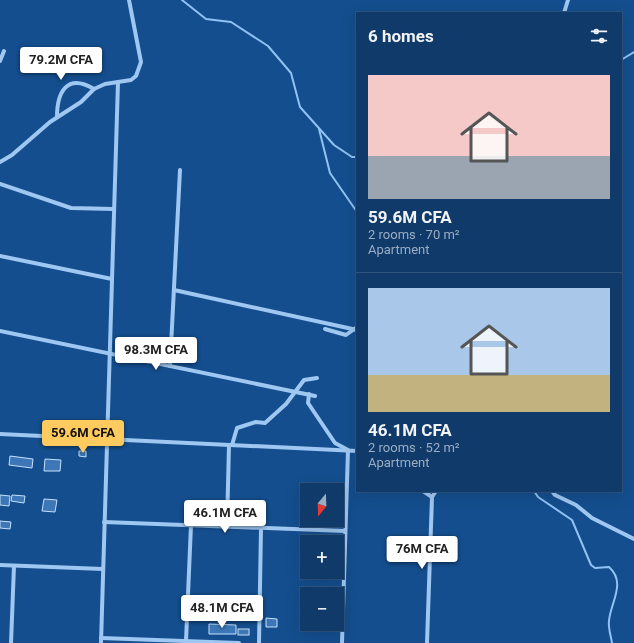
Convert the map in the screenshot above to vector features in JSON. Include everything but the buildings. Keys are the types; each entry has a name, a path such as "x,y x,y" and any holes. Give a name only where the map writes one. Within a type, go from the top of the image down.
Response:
{"street":[{"path":"0,162 12,155 57,117 81,102 94,89 105,84 131,80 136,76 141,62 129,0"},
{"path":"564,12 568,0"},
{"path":"0,61 4,51"},
{"path":"57,117 57,106 60,96 68,85 75,82 87,85 94,89"},
{"path":"118,82 101,641 186,641 239,643"},
{"path":"170,366 180,170"},
{"path":"0,184 71,208 114,209"},
{"path":"0,256 112,279"},
{"path":"174,290 356,329"},
{"path":"325,329 346,335 356,329"},
{"path":"0,331 315,396"},
{"path":"227,526 231,445 237,428 256,422 265,423 286,404 304,380 317,378"},
{"path":"309,394 308,403 335,443 348,450"},
{"path":"0,434 356,451"},
{"path":"342,643 348,450"},
{"path":"424,492 432,497"},
{"path":"427,643 432,497 435,492"},
{"path":"553,492 555,495 576,505 592,518 634,539"},
{"path":"104,522 345,531"},
{"path":"186,641 191,525"},
{"path":"259,643 261,528"},
{"path":"0,565 103,569"},
{"path":"11,643 14,566"}],"waterway":[{"path":"182,0 206,19 231,22 268,46 291,73 300,107 334,145 352,157 356,157"},
{"path":"622,59 634,52"},
{"path":"319,129 330,173 356,211"},
{"path":"535,492 538,497 572,520 591,565 595,568 609,567 614,573 617,580 617,586 609,624 612,643"}]}
